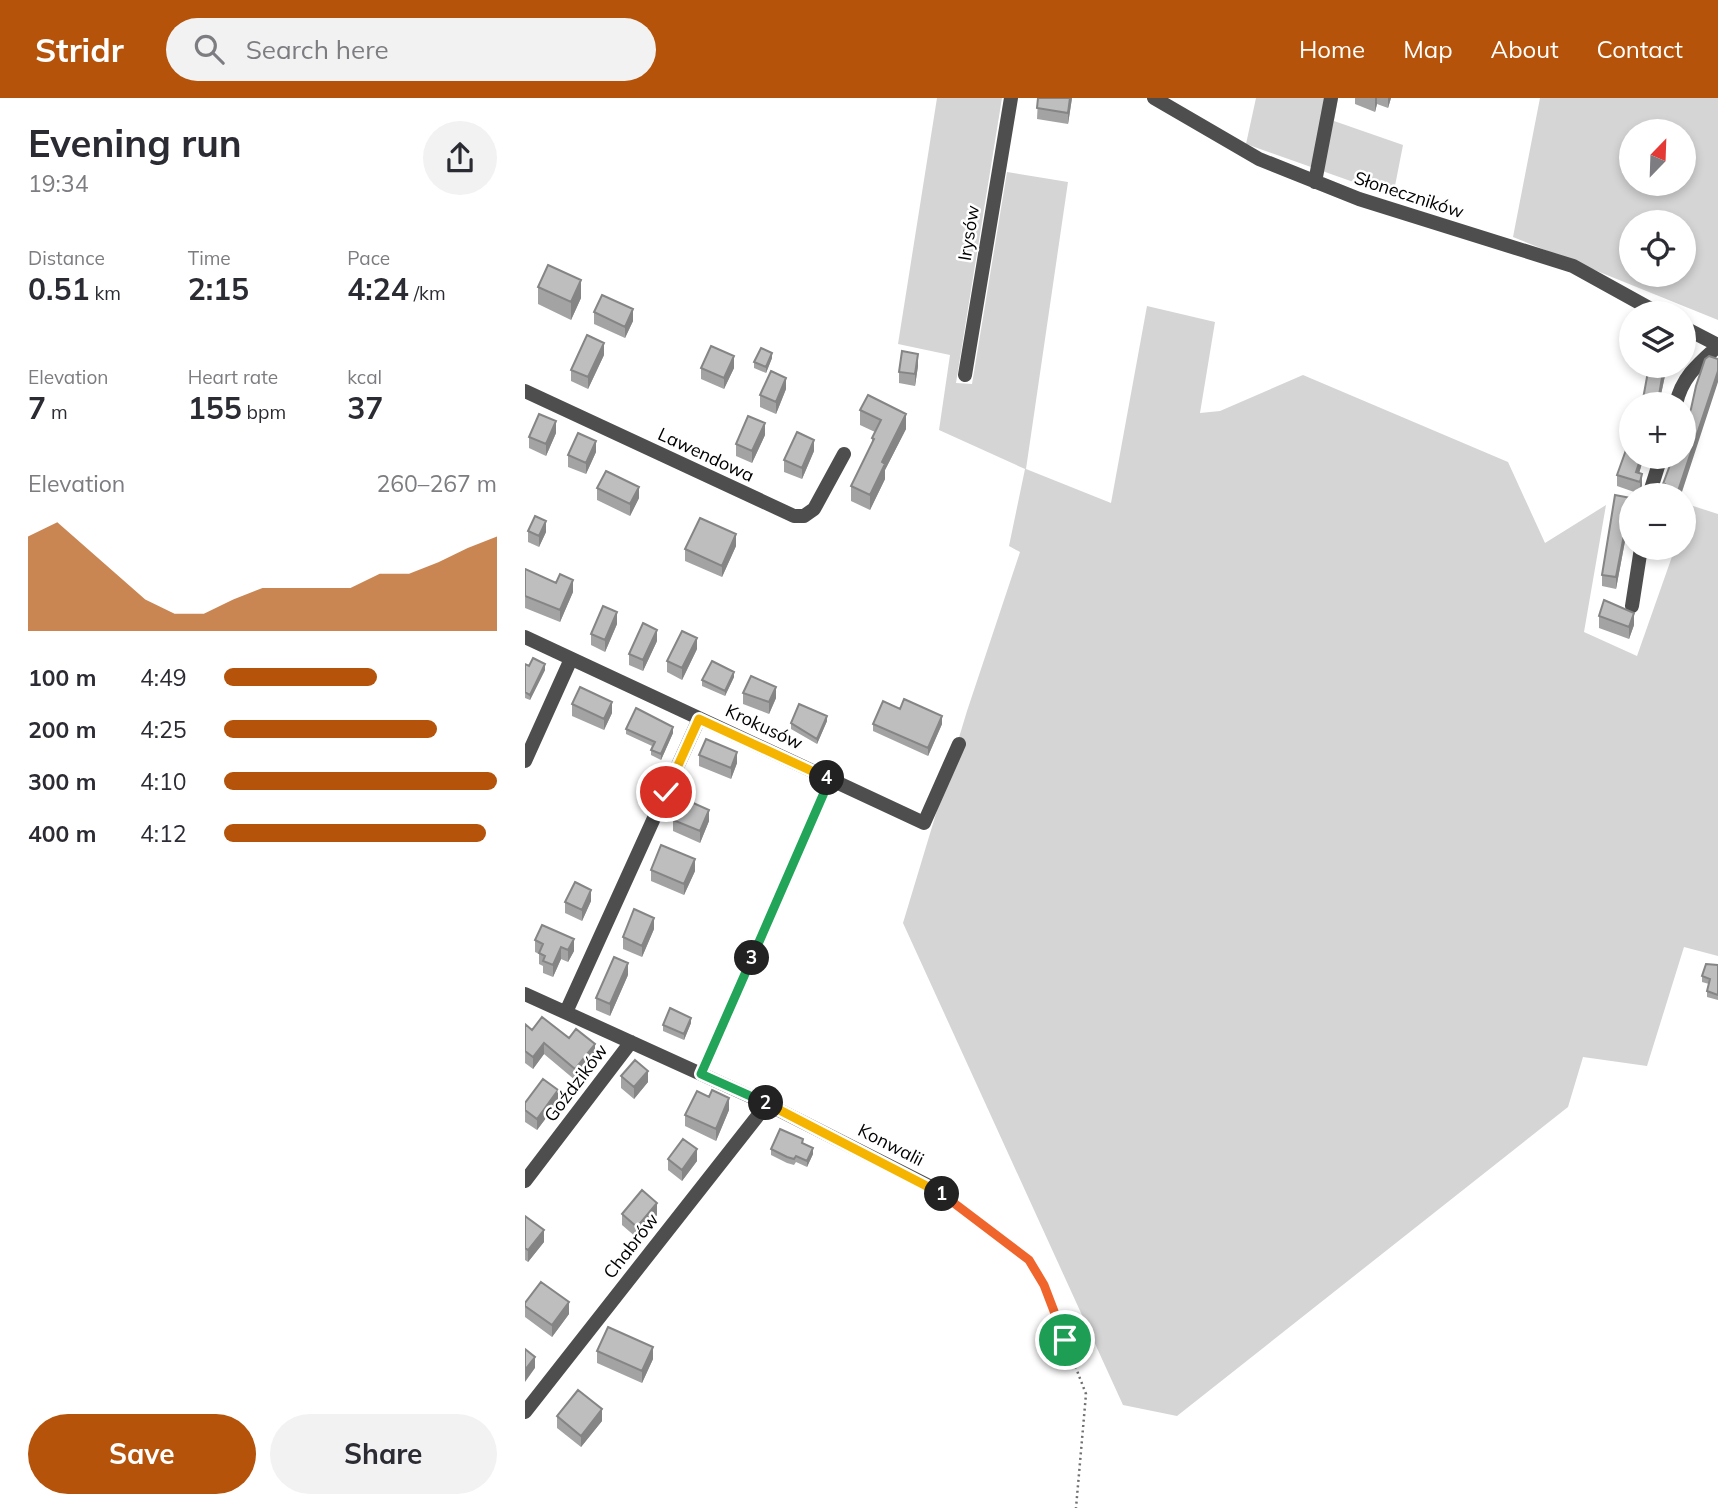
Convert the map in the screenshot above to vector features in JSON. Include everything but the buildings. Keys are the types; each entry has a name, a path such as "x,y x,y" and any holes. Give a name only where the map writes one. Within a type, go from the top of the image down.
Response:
{"street":[{"name":"Irysów","path":"965,375 1011,98"},
{"name":"Słoneczników","path":"1154,98 1259,159 1434,224 1573,266 1636,301"},
{"path":"1315,182 1331,98"},
{"path":"1680,392 1684,380 1692,369 1718,346 1696,334"},
{"name":"Lawendowa","path":"525,391 794,516 804,516 814,509 844,454"},
{"path":"1632,606 1639,560"},
{"name":"Krokusów","path":"525,638 925,823 959,744"},
{"path":"525,761 571,659"},
{"name":"Krokusów","path":"566,1012 699,719"},
{"name":"Konwalii","path":"525,994 767,1104 937,1190"},
{"name":"Goździków","path":"525,1181 631,1042"},
{"name":"Chabrów","path":"525,1412 767,1104"}],"path":[{"path":"701,1074 830,779"},
{"path":"937,1190 1029,1260 1044,1285 1086,1394 1076,1508"}],"shaded area":[{"path":"937,98 1002,98 956,383 972,384 1007,172 1068,182 1026,469 1111,503 1147,306 1215,322 1200,413 1220,411 1303,375 1508,462 1545,543 1606,505 1584,632 1637,656 1671,560 1696,560 1696,507 1718,514 1718,956 1684,947 1647,1066 1583,1057 1568,1107 1177,1416 1123,1405 903,923 967,711 1020,552 1009,546 1025,469 939,430 950,355 898,344"},
{"path":"1256,98 1338,98 1334,121 1403,145 1393,196 1246,144"},
{"path":"1540,98 1718,98 1718,320 1696,311 1696,301 1671,301 1636,287 1696,287 1696,210 1619,210 1619,280 1513,237"}],"route":[{"path":"666,792 699,719 830,779 701,1074 767,1104 937,1190 1029,1260 1044,1285 1065,1340"}]}
